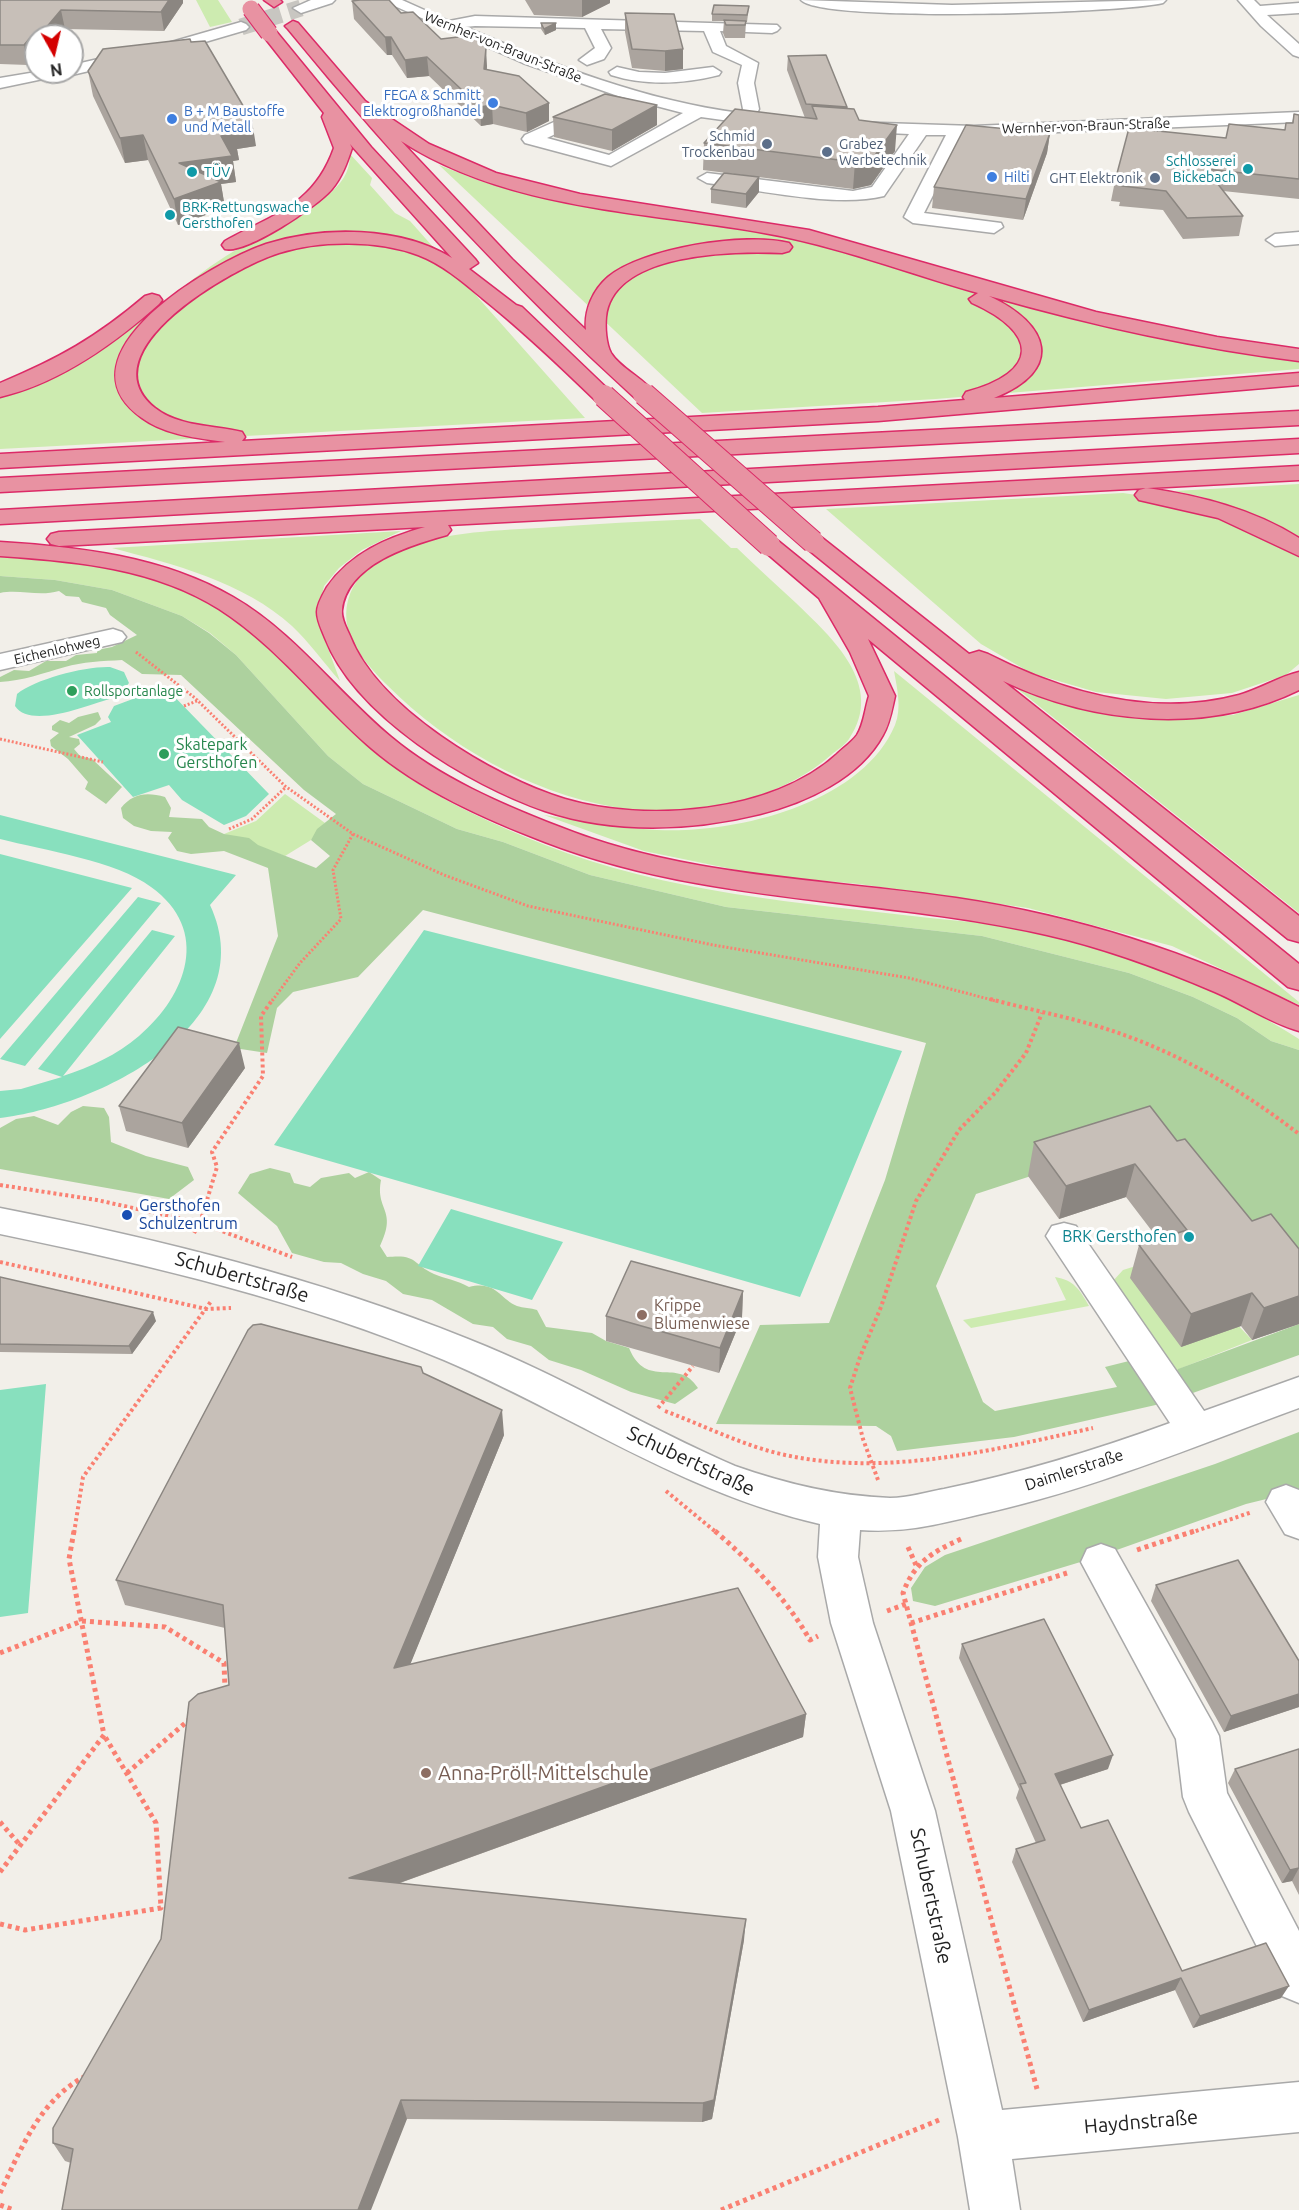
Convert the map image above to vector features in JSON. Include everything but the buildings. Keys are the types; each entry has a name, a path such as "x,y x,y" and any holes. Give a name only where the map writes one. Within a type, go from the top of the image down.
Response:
{"highway":[{"path":"273,1 355,102 504,263 602,357 813,542 1299,932"},
{"path":"248,4 326,107 404,196 530,326 604,396 769,545 1299,981"},
{"path":"355,102 403,136 446,160 524,187 567,197 807,236 1103,321 1180,339 1299,355"},
{"path":"0,392 55,368 114,333 182,276 240,240 284,218 320,194 339,167 343,148 326,107"},
{"path":"325,445 213,434 175,424 147,412 129,391 125,373 128,355 152,323 180,298 239,260 284,246 341,239 379,241 426,252 454,268 530,326"},
{"path":"602,357 594,330 601,298 609,286 644,265 670,256 735,247 805,249 967,294 996,307 1018,322 1031,338 1033,353 1026,369 1007,384 980,396 956,402 878,414"},
{"path":"0,461 878,414 1299,379"},
{"path":"0,485 1299,418"},
{"path":"0,517 1299,446"},
{"path":"0,542 1017,490 1299,473"},
{"path":"1017,490 1143,494 1197,503 1254,523 1299,549"},
{"path":"534,514 467,524 414,536 372,555 343,581 330,610 336,640 351,668 370,689 428,737 485,775 556,805 628,819 706,818 777,802 834,773 870,737 882,696 863,652 828,593"},
{"path":"0,549 64,553 126,565 177,581 226,603 270,638 385,746 438,780 490,809 558,838 648,865 777,890 933,906 1024,920 1167,959 1299,1020"},
{"path":"919,628 1040,688 1063,696 1123,707 1177,710 1205,708 1270,694 1299,680"}],"street":[{"path":"301,8 327,0"},
{"name":"Wernher-von-Braun-Straße","path":"389,0 598,86 700,110 788,123"},
{"path":"809,0 843,5 952,10 1129,5 1158,0"},
{"path":"1250,5 1299,8"},
{"path":"1250,5 1299,52"},
{"path":"448,26 475,21 772,28"},
{"path":"550,68 598,56 603,48 591,24"},
{"path":"84,67 172,47 241,27"},
{"path":"711,28 719,49 750,63 746,83 751,109 746,118"},
{"path":"713,72 708,64 710,55 719,49"},
{"path":"587,60 627,76 700,76 713,72 746,83"},
{"path":"0,83 24,79"},
{"path":"631,94 603,104 531,139 611,160 700,110"},
{"path":"603,104 676,123"},
{"name":"Wernher-von-Braun-Straße","path":"831,126 957,131 1299,117"},
{"path":"1279,118 1299,131"},
{"path":"1136,124 1147,140 1154,142"},
{"path":"707,178 853,196 873,194 878,192 920,131"},
{"path":"957,131 914,217 994,227"},
{"path":"1275,240 1299,238"},
{"name":"Eichenlohweg","path":"0,662 113,637"},
{"name":"Schubertstraße","path":"0,1221 176,1258 231,1272 366,1314 460,1352 561,1398 727,1481 800,1504 841,1510 838,1557 852,1623 913,1811 979,2121 995,2210"},
{"path":"1064,1236 1196,1430"},
{"name":"Daimlerstraße","path":"841,1510 893,1515 988,1497 1196,1430 1299,1392"},
{"path":"1101,1562 1197,1736 1205,1797 1299,1979"},
{"name":"Haydnstraße","path":"979,2121 1048,2131 1299,2107"}],"path":[{"path":"113,637 166,670 286,787 353,834 444,875 528,906 713,945 909,978 1122,1034 1190,1062 1253,1099 1299,1134"},
{"path":"184,706 199,700"},
{"path":"0,739 103,762"},
{"path":"229,829 252,819 286,787"},
{"path":"176,1258 200,1223 217,1167 212,1152 263,1076 261,1016 300,963 341,919 333,870 353,834"},
{"path":"1042,1013 1026,1053 995,1093 959,1130 916,1202 881,1307 850,1388 871,1465 1002,1446 1104,1426"},
{"path":"0,1262 206,1310 238,1308"},
{"path":"0,1924 26,1930 161,1908 156,1823 104,1735 69,1559 83,1477 158,1372 206,1310 231,1272"},
{"path":"658,1408 693,1366"},
{"path":"655,1485 675,1496 767,1577 800,1620 810,1640"},
{"path":"916,1565 909,1572 903,1593 1048,2131"},
{"path":"0,1653 82,1621 165,1627 224,1664 226,1687 217,1695"},
{"path":"127,1773 199,1711"},
{"path":"0,1872 104,1735"},
{"path":"0,1822 20,1845"},
{"path":"0,2193 41,2113 74,2080 92,2074"},
{"path":"722,2210 979,2121"},
{"path":"0,2205 14,2210"}],"green space":[{"path":"196,0 218,0 232,22 210,27"},
{"path":"350,154 372,178 370,185 395,213 410,221 585,418 0,449 0,398 54,375 93,354 226,256 316,206 340,182 348,167"},
{"path":"439,165 480,181 557,201 796,238 1008,297 1074,319 1182,343 1299,360 1299,369 936,399 702,413"},
{"path":"1299,484 1299,541 1239,509 1174,491"},
{"path":"1123,493 1185,502 1289,546 1299,557 1299,664 1286,675 1232,693 1166,699 1096,692 1031,673 981,644 826,509"},
{"path":"700,519 731,548 737,548 824,631 838,647 858,681 861,700 859,719 849,739 809,772 757,796 700,809 670,811 614,807 551,790 491,763 436,728 378,676 361,655 349,633 346,620 347,608 350,594 357,581 379,560 410,545 446,536 483,532"},
{"path":"401,531 362,550 339,568 324,586 317,618 340,681 292,626 252,598 207,576 112,548"},
{"path":"0,557 88,564 117,569 174,585 201,597 227,611 257,634 335,714 396,768 421,786 455,805 545,845 638,875 735,894 1005,926 1083,942 1147,962 1210,989 1299,1039 1299,1050 1271,1041 1237,1018 1193,997 1129,973 982,936 726,907 590,875 503,842 457,829 363,784 328,756 236,655 210,633 182,616 112,590 55,580 0,576"},
{"path":"0,576 55,580 112,590 182,616 209,633 236,655 328,756 363,784 457,829 503,842 590,875 726,907 982,936 1129,973 1193,997 1237,1018 1271,1041 1299,1050 1299,1297 1141,1140 976,1194 936,1286 983,1402 995,1411 1117,1387 1105,1367 1133,1360 1160,1404 1014,1437 897,1451 891,1436 876,1426 716,1424 760,1325 829,1323 885,1180 926,1043 423,910 358,977 293,992 277,1008 267,1053 234,1048 278,936 268,868 224,851 191,854 177,851 168,838 172,832 151,831 134,826 123,818 121,808 130,799 141,795 165,797 171,808 169,817 202,819 209,827 224,834 249,838 258,845 316,868 330,856 311,840 317,829 336,814 304,790 181,675 142,674 122,660 78,664 0,682 0,677 14,670 29,671 46,661 66,661 76,655 97,653 97,650 112,647 137,635 110,615 106,608 82,602 79,597 66,596 59,591 0,593"},
{"name":"Rollsportanlage","path":"110,667 124,672 129,683 121,693 113,698 47,716 23,713 15,706 17,694 36,683 75,671"},
{"path":"894,671 1299,1002 1299,1005 1172,946 1028,908 859,884 761,875 644,851 544,815 629,828 688,830 758,819 793,809 826,794 855,775 878,752 897,718 898,698"},
{"path":"1010,683 1079,708 1157,719 1233,715 1299,695 1299,913"},
{"name":"Skatepark Gersthofen","path":"165,687 269,794 246,816 224,825 182,800 169,785 133,797 77,735 111,722 108,717 114,706"},
{"path":"98,712 101,719 95,725 69,737 79,739 80,744 74,749 80,756 92,759 122,787 106,804 85,789 88,782 68,759 51,746 50,740 59,733 52,730 52,726 60,720 69,723 78,717"},
{"path":"285,794 325,823 311,840 285,856 224,834 256,821"},
{"path":"0,815 236,875 210,905 221,948 214,987 193,1022 162,1052 123,1077 81,1097 39,1111 0,1118 0,1091 21,1089 62,1077 38,1069 152,930 175,936 63,1076 103,1060 122,1049 156,1020 180,982 186,962 186,942 181,923 170,904 151,887 137,878 100,863 0,839"},
{"path":"0,854 132,888 0,1039"},
{"path":"138,897 161,903 25,1066 0,1059"},
{"path":"424,930 902,1051 800,1297 274,1145"},
{"path":"83,1106 104,1108 109,1117 111,1142 146,1156 188,1167 194,1180 169,1199 0,1169 0,1128 16,1119 34,1116 58,1125 71,1112"},
{"path":"270,1168 290,1173 294,1183 310,1187 321,1178 349,1173 355,1178 369,1172 381,1180 381,1198 387,1224 380,1246 387,1257 409,1258 434,1274 469,1287 492,1288 517,1306 537,1310 546,1327 592,1333 606,1341 629,1348 636,1361 645,1368 681,1374 690,1379 698,1388 675,1404 631,1392 581,1370 549,1360 531,1346 507,1339 493,1327 473,1324 432,1300 403,1294 386,1281 363,1274 341,1263 324,1262 292,1253 277,1226 238,1193 250,1174"},
{"path":"451,1209 563,1242 532,1300 418,1266"},
{"path":"1171,1255 1252,1340 1179,1369 1175,1375 1112,1282 1123,1270"},
{"path":"1055,1277 1062,1278 1076,1287 1089,1306 971,1328 963,1320 1066,1300"},
{"path":"1299,1324 1299,1355 1190,1394 1175,1375 1178,1369"},
{"path":"46,1384 28,1613 0,1617 0,1390"},
{"path":"1299,1432 1299,1491 1246,1504 1097,1557 935,1606 913,1601 911,1588 925,1567 945,1555 1215,1464"}],"tunnel":[{"path":"241,27 301,8"}],"place":[{"name":"FEGA & Schmitt Elektrogroßhandel","path":"493,103"},
{"name":"B + M Baustoffe und Metall","path":"172,119"},
{"name":"Schmid Trockenbau","path":"767,144"},
{"name":"Grabez Werbetechnik","path":"827,152"},
{"name":"Schlosserei Bickebach","path":"1248,169"},
{"name":"TÜV","path":"192,172"},
{"name":"Hilti","path":"992,177"},
{"name":"GHT Elektronik","path":"1155,178"},
{"name":"BRK-Rettungswache Gersthofen","path":"170,215"},
{"name":"Rollsportanlage","path":"72,691"},
{"name":"Skatepark Gersthofen","path":"164,754"},
{"name":"Gersthofen Schulzentrum","path":"127,1215"},
{"name":"BRK Gersthofen","path":"1189,1237"},
{"name":"Krippe Blumenwiese","path":"642,1315"},
{"name":"Anna-Pröll-Mittelschule","path":"426,1773"}]}
